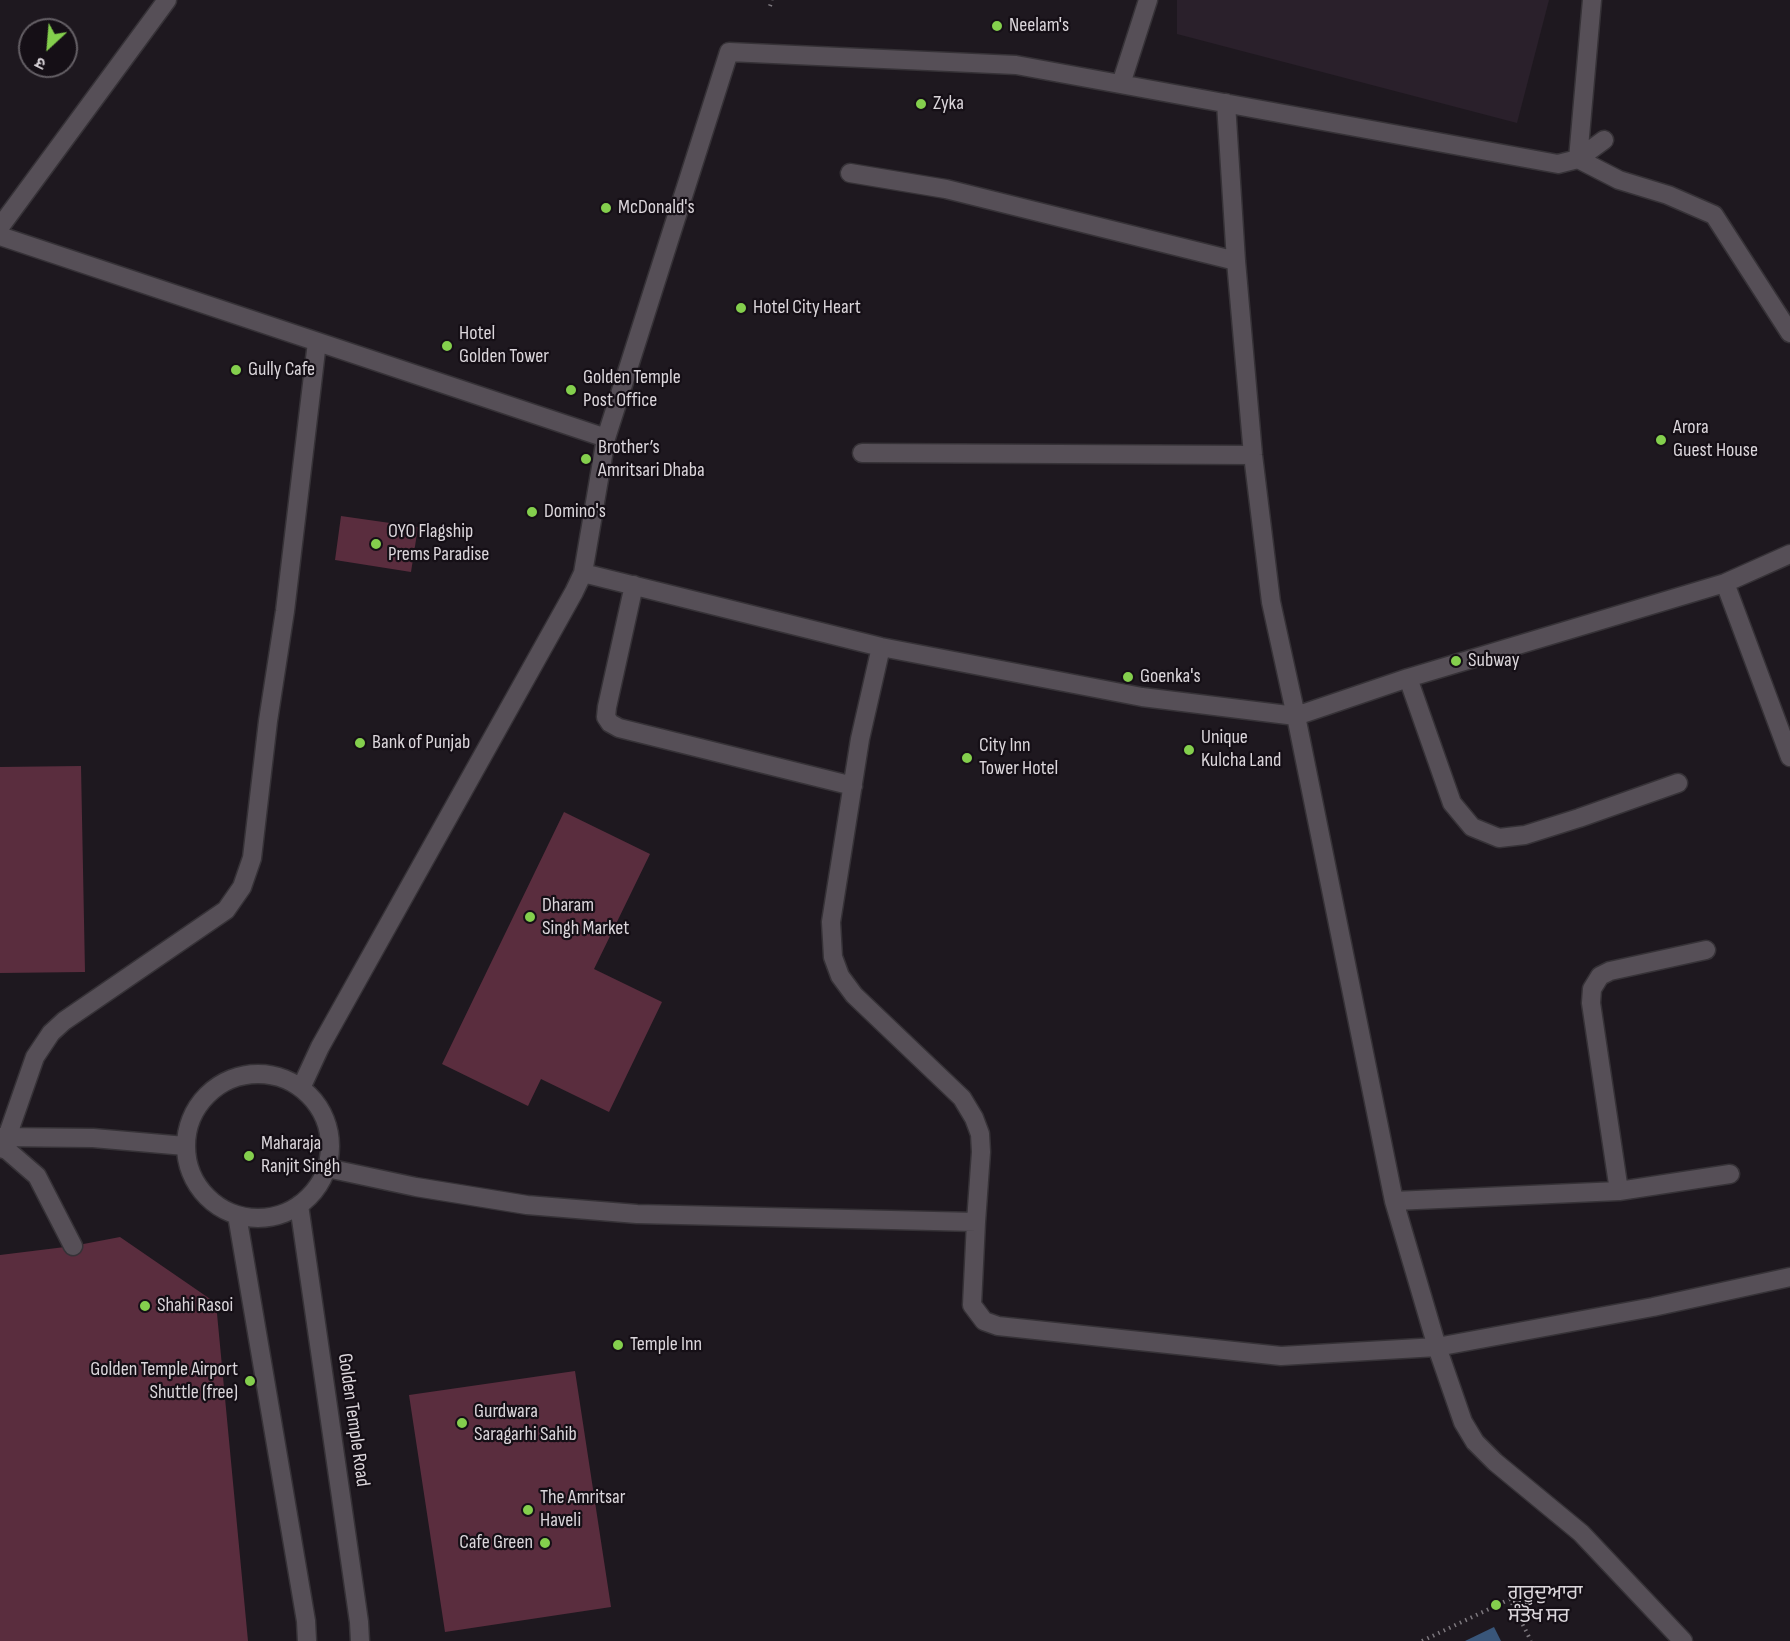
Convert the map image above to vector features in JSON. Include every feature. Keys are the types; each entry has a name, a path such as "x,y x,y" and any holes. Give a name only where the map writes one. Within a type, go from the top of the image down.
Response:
{"street":[{"path":"0,227 167,0"},
{"path":"1121,84 1148,0"},
{"path":"1578,159 1592,0"},
{"path":"301,1088 320,1047 583,573 606,438 729,52 1016,65 1558,164 1578,159 1604,140"},
{"path":"1226,103 1236,261 1253,455 1271,602 1394,1201 1437,1347 1463,1422 1475,1442 1495,1462 1581,1533 1683,1641"},
{"path":"1578,159 1619,180 1668,195 1714,215 1790,333"},
{"path":"850,173 946,189 1236,261"},
{"path":"0,236 606,438"},
{"path":"2,1141 35,1058 51,1033 64,1021 226,910 242,887 252,858 268,721 285,611 317,342"},
{"path":"862,453 1253,455"},
{"path":"583,573 881,647 1142,697 1296,716 1408,678 1725,583 1790,554"},
{"path":"1725,583 1790,757"},
{"path":"634,585 607,707 606,717 610,723 619,728 853,786"},
{"path":"881,647 860,739 831,922 833,957 840,976 854,995 962,1098 974,1118 980,1134 981,1152 972,1305 984,1321 998,1326 1281,1356 1437,1347 1653,1307 1790,1277"},
{"path":"1408,678 1452,803 1472,826 1499,838 1525,835 1568,822 1678,783"},
{"path":"1619,1191 1591,1003 1592,989 1600,976 1610,971 1706,950"},
{"path":"258,1074 281,1078 301,1088 316,1104 326,1123 330,1145 327,1168 316,1189 299,1205 285,1213 253,1218 237,1215 216,1205 200,1189 189,1169 185,1146 189,1124 199,1104 215,1087 236,1077 258,1074"},
{"path":"2,1141 93,1138 185,1146"},
{"path":"2,1141 7,1150 37,1176 73,1246"},
{"path":"327,1168 416,1187 527,1205 637,1214 976,1222"},
{"path":"1394,1201 1619,1191 1730,1174"},
{"name":"Golden Temple Road","path":"299,1205 360,1641"},
{"path":"237,1215 306,1621 307,1641"}],"path":[{"path":"770,6 772,0"},
{"path":"1422,1641 1510,1599 1531,1641"}],"shaded area":[{"path":"1177,0 1549,0 1517,123 1177,34"}],"water":[{"path":"1494,1627 1501,1641 1465,1641"}],"building":[{"name":"OYO Flagship Prems Paradise","path":"341,516 418,527 411,572 335,560"},
{"path":"81,766 85,972 0,973 0,767"},
{"path":"564,812 650,854 594,969 662,1002 609,1112 541,1079 528,1106 442,1064"},
{"path":"120,1237 216,1303 248,1641 0,1641 0,1255 73,1246"},
{"path":"575,1371 611,1607 445,1632 409,1395"}],"place":[{"name":"Neelam's","path":"997,26"},
{"name":"Zyka","path":"921,104"},
{"name":"McDonald's","path":"606,208"},
{"name":"Hotel City Heart","path":"741,308"},
{"name":"Hotel Golden Tower","path":"447,346"},
{"name":"Gully Cafe","path":"236,370"},
{"name":"Golden Temple Post Office","path":"571,390"},
{"name":"Arora Guest House","path":"1661,440"},
{"name":"Brother’s Amritsari Dhaba","path":"586,459"},
{"name":"Domino's","path":"532,512"},
{"name":"OYO Flagship Prems Paradise","path":"376,544"},
{"name":"Subway","path":"1456,661"},
{"name":"Goenka's","path":"1128,677"},
{"name":"Bank of Punjab","path":"360,743"},
{"name":"Unique Kulcha Land","path":"1189,750"},
{"name":"City Inn Tower Hotel","path":"967,758"},
{"name":"Dharam Singh Market","path":"530,917"},
{"name":"Maharaja Ranjit Singh","path":"249,1156"},
{"name":"Shahi Rasoi","path":"145,1306"},
{"name":"Temple Inn","path":"618,1345"},
{"name":"Golden Temple Airport Shuttle (free)","path":"250,1381"},
{"name":"Gurdwara Saragarhi Sahib","path":"462,1423"},
{"name":"The Amritsar Haveli","path":"528,1510"},
{"name":"Cafe Green","path":"545,1543"},
{"name":"ਗੁਰੂਦੁਆਰਾ ਸੰਤੋਖ ਸਰ","path":"1496,1605"}]}
